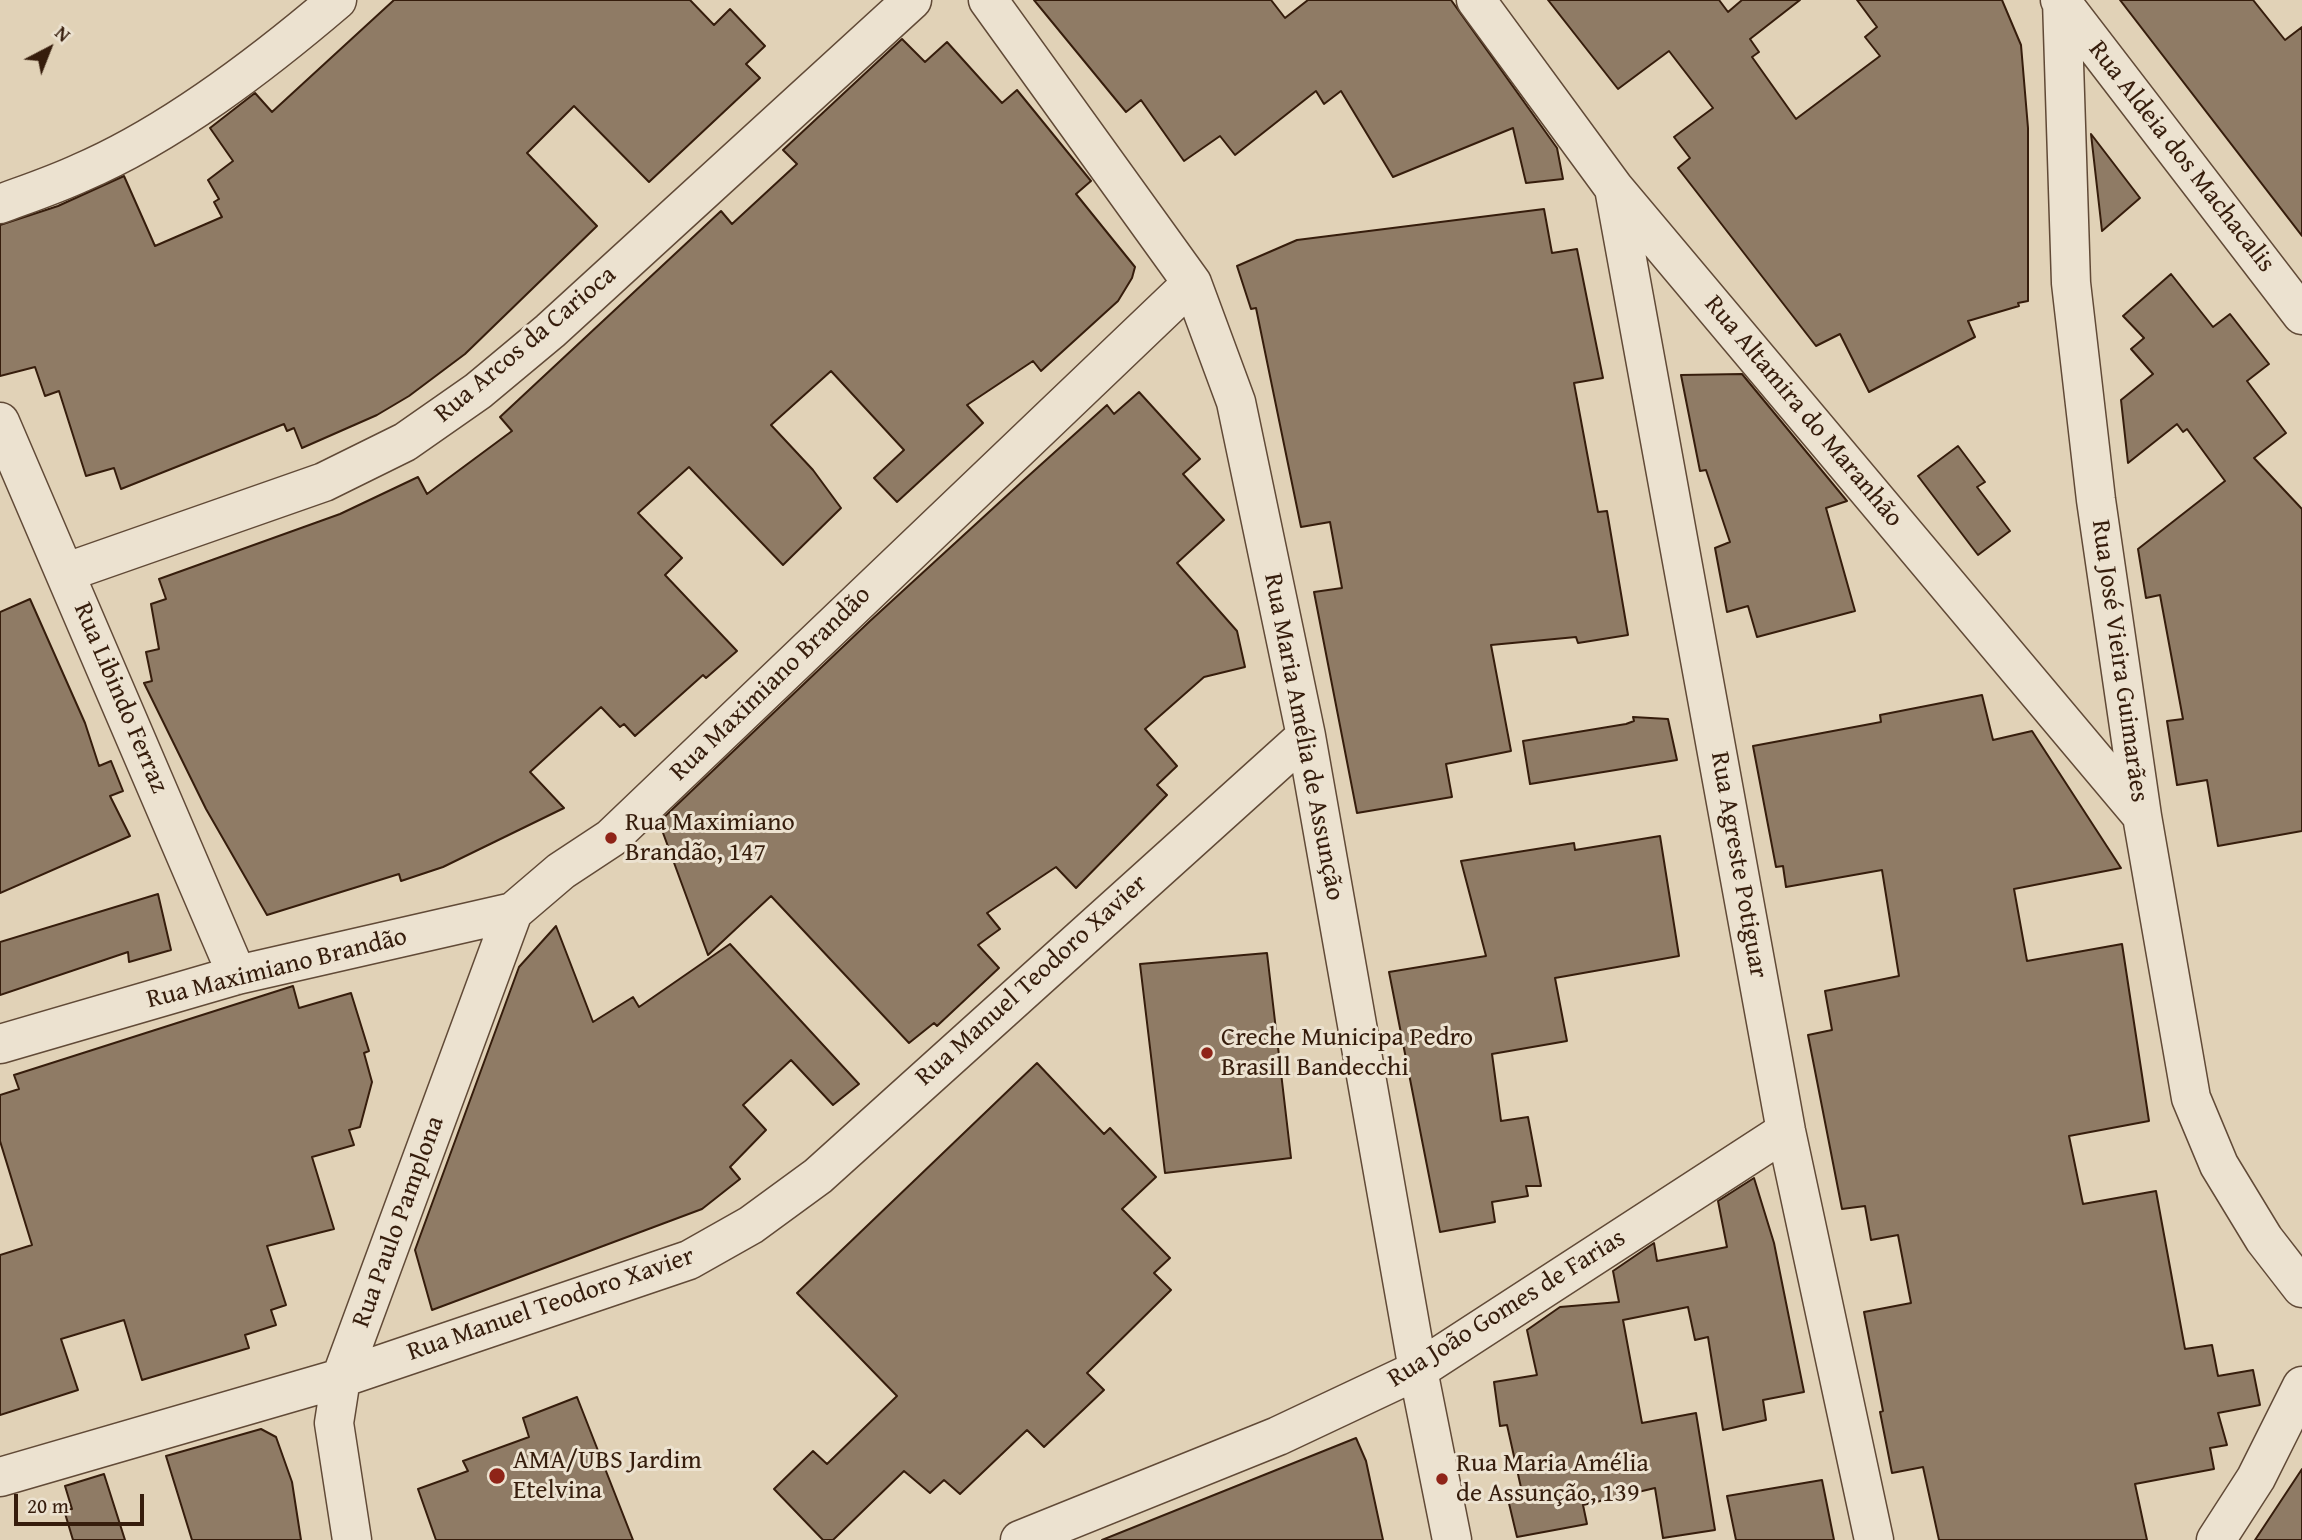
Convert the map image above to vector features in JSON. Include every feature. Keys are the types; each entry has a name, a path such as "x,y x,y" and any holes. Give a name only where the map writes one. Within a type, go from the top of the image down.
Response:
{"street":[{"path":"0,204 82,173 162,129 240,76 337,0"},
{"name":"Rua Arcos da Carioca","path":"67,572 324,482 405,442 478,391 550,331 912,0"},
{"name":"Rua Maria Amélia de Assunção","path":"988,0 1192,283 1236,402 1306,736 1418,1370 1452,1540"},
{"name":"Rua Altamira do Maranhão","path":"1476,0 1615,188 2142,816"},
{"name":"Rua Aldeia dos Machacalis","path":"2062,1 2302,315"},
{"name":"Rua José Vieira Guimarães","path":"2062,1 2071,283 2096,500 2142,816 2191,1098 2219,1165 2264,1239 2302,1288"},
{"name":"Rua Agreste Potiguar","path":"1615,188 1786,1131 1874,1540"},
{"name":"Rua Maximiano Brandão","path":"0,1044 237,975 513,912 561,871 611,838 1192,283"},
{"name":"Rua Libindo Ferraz","path":"0,422 67,572 237,975"},
{"name":"Rua Manuel Teodoro Xavier","path":"0,1477 341,1378 689,1259 751,1225 818,1176 1049,964 1306,736"},
{"name":"Rua Paulo Pamplona","path":"352,1540 334,1423 341,1378 513,912"},
{"name":"Rua João Gomes de Farias","path":"1020,1540 1278,1436 1418,1370 1786,1131"},
{"path":"2216,1540 2256,1478 2302,1387"}],"building":[{"path":"394,0 690,0 714,25 730,9 765,46 746,64 760,78 649,182 574,106 527,153 597,226 465,354 409,396 377,415 302,448 294,428 287,431 284,424 121,489 114,468 86,476 59,391 45,396 35,367 0,376 0,225 58,206 124,176 155,246 222,217 214,202 219,199 208,180 233,161 210,128 255,93 272,112"},
{"path":"1034,0 1271,0 1285,18 1308,0 1451,0 1557,148 1563,179 1526,183 1513,128 1393,177 1341,91 1324,104 1316,91 1235,155 1220,136 1184,161 1141,100 1126,112"},
{"path":"1548,0 1719,0 1728,12 1742,0 1800,0 1750,39 1759,52 1752,57 1796,119 1880,56 1865,37 1877,27 1857,0 2002,0 2021,45 2028,128 2028,301 1968,321 1975,337 1869,392 1840,334 1816,346 1678,168 1690,158 1674,137 1713,108 1669,51 1618,89"},
{"path":"2120,0 2253,0 2285,40 2302,27 2302,236"},
{"path":"902,39 925,62 947,42 1002,103 1017,90 1091,181 1076,194 1135,267 1132,278 1118,301 1041,371 1033,361 967,405 983,423 897,502 874,478 904,450 831,371 771,425 813,470 841,508 783,565 689,467 638,513 682,558 665,575 737,651 706,678 703,675 635,736 624,724 620,727 601,707 530,772 564,808 443,867 401,881 399,874 267,915 206,809 144,683 152,681 146,652 159,649 151,604 166,599 159,579 340,514 418,477 427,494 512,431 500,417 721,211 732,224 797,164 783,150"},
{"path":"2091,134 2140,198 2102,231"},
{"path":"1544,209 1552,253 1577,249 1603,378 1574,383 1598,512 1607,511 1628,635 1578,643 1576,637 1491,645 1511,751 1446,764 1452,797 1357,813 1314,592 1342,588 1330,522 1301,527 1256,308 1251,309 1237,266 1297,240"},
{"path":"2171,274 2213,327 2230,314 2269,364 2247,381 2286,433 2254,458 2302,509 2302,831 2218,846 2207,780 2177,785 2167,721 2183,719 2160,595 2146,598 2138,549 2225,481 2187,429 2183,432 2177,424 2128,463 2121,400 2153,374 2131,349 2144,338 2123,316"},
{"path":"1742,374 1847,501 1826,508 1855,611 1757,637 1748,606 1727,612 1715,548 1730,542 1706,470 1700,471 1681,375"},
{"path":"1139,392 1200,459 1183,474 1224,520 1177,563 1237,631 1245,667 1204,677 1145,729 1177,766 1157,785 1167,795 1076,888 1056,867 987,913 1000,929 978,945 999,968 937,1026 934,1023 909,1043 771,896 708,955 659,822 870,621 1107,405 1114,414"},
{"path":"1958,446 1985,482 1977,487 2010,531 1978,555 1918,476"},
{"path":"30,599 85,723 99,766 111,761 123,791 110,796 130,836 0,893 0,612"},
{"path":"1982,695 1993,740 2032,731 2121,868 2014,889 2027,961 2122,944 2149,1121 2069,1136 2083,1204 2156,1191 2185,1349 2212,1345 2218,1376 2253,1370 2260,1405 2218,1413 2227,1445 2210,1448 2214,1469 2135,1484 2147,1540 1939,1540 1923,1467 1892,1473 1880,1412 1883,1411 1864,1312 1911,1303 1898,1235 1871,1240 1865,1206 1842,1209 1808,1035 1832,1030 1825,991 1899,976 1882,870 1786,887 1783,866 1776,867 1753,746 1881,722 1880,715"},
{"path":"1633,717 1668,719 1677,760 1530,784 1523,741 1626,724 1634,721"},
{"path":"1660,836 1679,956 1555,978 1567,1041 1492,1054 1501,1121 1528,1117 1541,1186 1526,1186 1528,1196 1492,1202 1495,1222 1440,1232 1389,972 1486,956 1461,861 1574,843 1575,850"},
{"path":"158,894 171,950 129,962 128,952 0,995 0,942"},
{"path":"556,926 593,1022 633,997 639,1007 730,944 859,1084 833,1105 791,1060 743,1105 766,1130 730,1167 740,1179 702,1209 432,1310 415,1250 519,967"},
{"path":"1267,953 1291,1158 1165,1173 1140,964"},
{"path":"293,986 299,1008 351,993 369,1051 364,1053 372,1082 360,1127 349,1130 354,1145 312,1157 334,1229 267,1246 286,1305 271,1310 276,1325 245,1335 249,1348 142,1380 124,1320 61,1339 78,1390 0,1415 0,1255 32,1245 0,1141 0,1095 19,1089 14,1075"},
{"path":"1037,1063 1104,1134 1110,1128 1156,1177 1122,1209 1170,1258 1154,1273 1171,1290 1087,1373 1104,1390 1044,1447 1027,1430 960,1494 944,1480 930,1493 904,1471 833,1540 823,1540 774,1489 813,1451 827,1464 897,1396 797,1293"},
{"path":"1754,1178 1774,1243 1804,1392 1763,1400 1766,1420 1723,1430 1708,1337 1695,1340 1688,1307 1623,1320 1642,1423 1696,1413 1715,1530 1663,1538 1655,1488 1583,1505 1587,1524 1517,1537 1507,1495 1522,1492 1507,1425 1500,1426 1494,1382 1537,1375 1527,1330 1560,1307 1619,1302 1613,1271 1654,1243 1657,1261 1727,1247 1718,1201"},
{"path":"577,1397 633,1540 436,1540 418,1489 468,1471 463,1461 529,1437 523,1418"},
{"path":"261,1429 276,1437 292,1482 301,1540 192,1540 166,1456"},
{"path":"1356,1438 1366,1461 1383,1540 1102,1540"},
{"path":"2302,1469 2302,1540 2255,1540"},
{"path":"104,1474 125,1540 73,1540 64,1510 72,1509 65,1486"},
{"path":"1822,1480 1834,1540 1736,1540 1727,1496"}],"place":[{"name":"Rua Maximiano Brandão, 147","path":"611,838"},
{"name":"Creche Municipa Pedro Brasill Bandecchi","path":"1207,1053"},
{"name":"AMA/UBS Jardim Etelvina","path":"497,1476"},
{"name":"Rua Maria Amélia de Assunção, 139","path":"1442,1479"}]}
